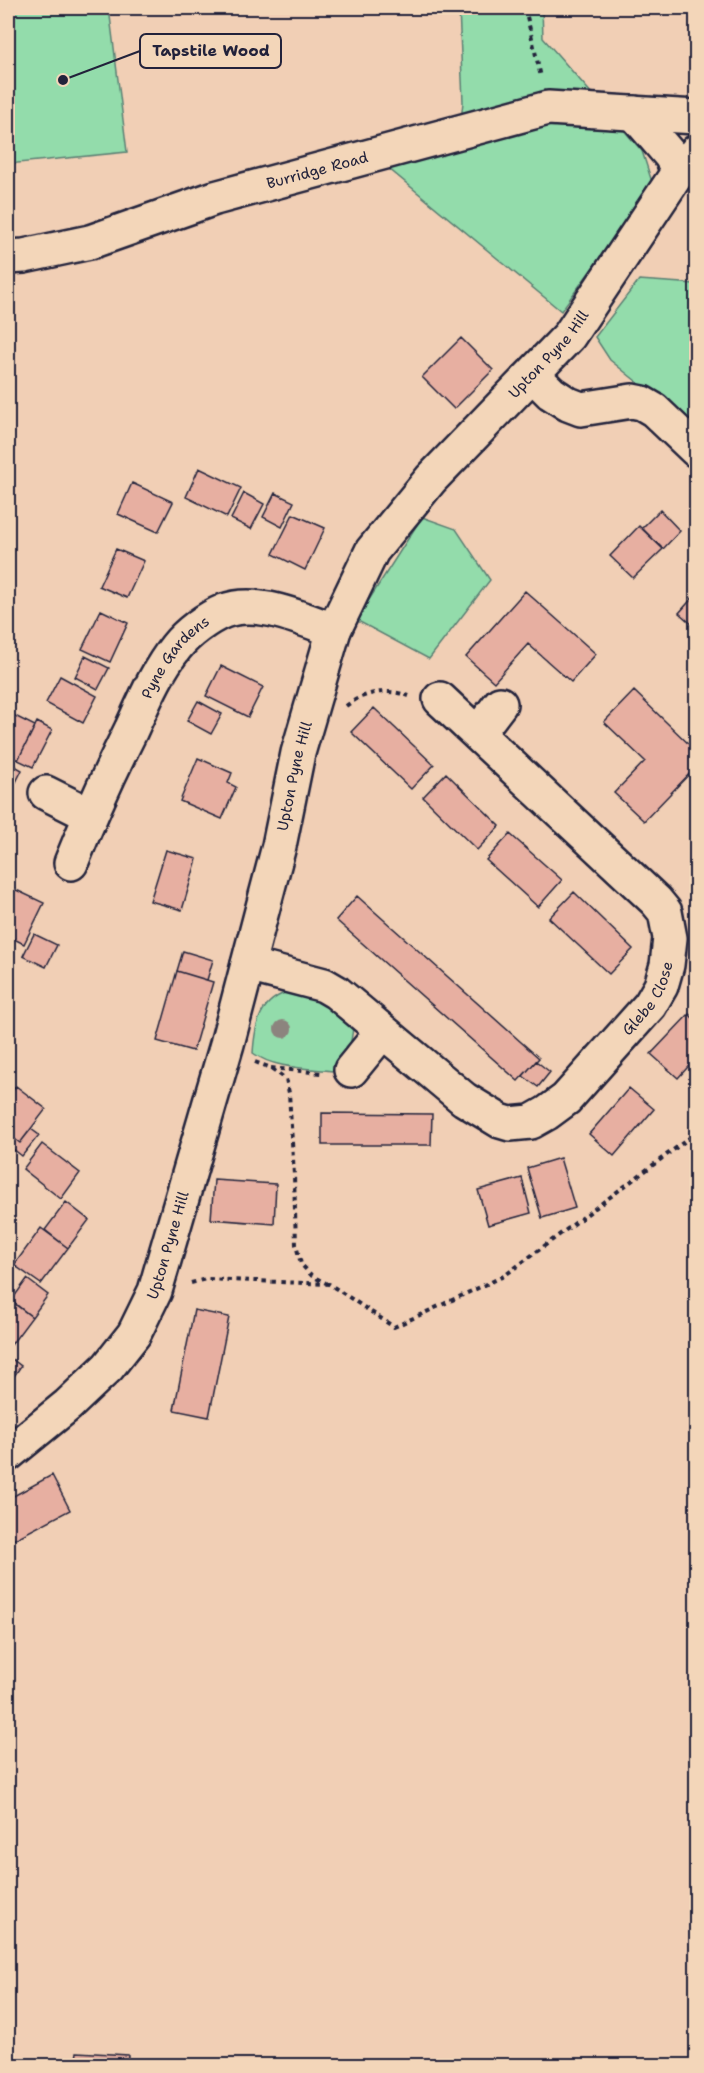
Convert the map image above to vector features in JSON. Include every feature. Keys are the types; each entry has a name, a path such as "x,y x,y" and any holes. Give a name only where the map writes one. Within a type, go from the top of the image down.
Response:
{"street":[{"name":"Burridge Road","path":"8,257 24,256 90,242 215,198 548,108 696,117"},
{"path":"634,113 670,155 688,162"},
{"name":"Upton Pyne Hill","path":"8,1454 68,1405 108,1367 134,1334 155,1291 227,1044 279,846 298,753 334,630 372,551 430,479 569,336 688,162"},
{"path":"533,375 551,393 581,409 632,401 642,403 654,410 696,450"},
{"name":"Pyne Gardens","path":"71,863 90,815 158,674 178,645 201,624 224,611 249,607 276,611 334,630"},
{"name":"Glebe Close","path":"248,965 324,985 336,992 382,1032 473,1104 500,1121 510,1124 531,1122 548,1113 566,1099 650,1005 661,986 668,964 670,938 665,912 661,906 440,699"},
{"path":"478,733 500,704"},
{"path":"46,793 90,815"},
{"path":"351,1070 382,1032"}],"path":[{"path":"525,8 548,108"},
{"path":"339,711 355,699 380,691 406,694 421,701 440,699"},
{"path":"227,1044 250,1060 272,1068 336,1074 351,1070"},
{"path":"272,1068 286,1079 289,1093 296,1245 301,1264 312,1276 329,1284 394,1327 504,1276 696,1133"},
{"path":"155,1291 206,1279 329,1284"}],"green space":[{"path":"8,8 109,8 127,152 8,164"},
{"path":"459,8 542,8 543,38 642,151 653,185 561,311 388,168 458,148 463,102"},
{"path":"639,280 696,284 696,434 662,402 610,360 595,337"},
{"path":"422,517 456,529 490,580 429,659 356,620"},
{"path":"291,991 329,1003 353,1026 345,1058 333,1071 281,1065 253,1053 255,1032 261,1014 272,1000"}],"building":[{"path":"461,338 493,370 454,409 422,377"},
{"path":"199,468 241,488 227,517 186,497"},
{"path":"132,483 173,502 158,532 118,514"},
{"path":"244,493 264,504 251,529 231,519"},
{"path":"275,493 294,502 282,527 263,517"},
{"path":"660,510 680,531 663,549 642,528"},
{"path":"293,514 325,528 305,570 273,554"},
{"path":"639,526 663,549 633,578 610,556"},
{"path":"116,549 144,561 127,598 99,586"},
{"path":"525,591 596,654 571,682 528,644 494,682 466,657"},
{"path":"696,594 696,628 679,613"},
{"path":"101,610 128,623 110,662 82,649"},
{"path":"85,656 109,668 98,689 75,677"},
{"path":"221,666 263,687 248,717 206,696"},
{"path":"60,676 97,696 83,723 46,703"},
{"path":"634,691 696,751 696,767 644,821 614,793 645,761 604,722"},
{"path":"198,701 222,714 211,734 187,721"},
{"path":"374,708 434,765 411,789 351,732"},
{"path":"11,714 35,726 18,760 8,755 8,721"},
{"path":"37,722 52,730 33,767 18,760"},
{"path":"198,758 232,773 228,783 236,787 222,819 180,801"},
{"path":"8,762 22,770 11,792 8,790"},
{"path":"446,773 500,826 477,850 423,797"},
{"path":"510,834 562,880 538,907 486,860"},
{"path":"166,850 197,859 182,910 150,901"},
{"path":"14,889 44,903 24,944 8,936 8,902"},
{"path":"574,892 633,949 609,974 549,918"},
{"path":"357,896 539,1058 518,1081 336,920"},
{"path":"34,934 57,945 46,967 23,956"},
{"path":"183,951 213,960 207,980 177,971"},
{"path":"177,971 213,982 193,1051 157,1041"},
{"path":"689,1014 696,1021 696,1058 678,1078 651,1054"},
{"path":"536,1061 550,1072 538,1087 523,1076"},
{"path":"16,1086 46,1109 20,1143 8,1134 8,1097"},
{"path":"629,1088 654,1109 614,1156 589,1134"},
{"path":"322,1113 432,1114 431,1145 322,1145"},
{"path":"31,1129 39,1135 22,1156 8,1145 8,1134 20,1143"},
{"path":"42,1144 80,1173 61,1199 23,1169"},
{"path":"560,1158 575,1208 542,1218 527,1168"},
{"path":"522,1178 531,1213 488,1225 478,1190"},
{"path":"214,1180 276,1184 274,1224 211,1219"},
{"path":"66,1202 89,1220 68,1248 45,1230"},
{"path":"41,1228 68,1248 41,1284 14,1265"},
{"path":"27,1279 48,1295 32,1317 11,1301"},
{"path":"8,1298 32,1317 8,1349"},
{"path":"194,1310 229,1317 209,1417 174,1410"},
{"path":"8,1356 21,1366 8,1385"},
{"path":"52,1475 70,1510 13,1540 8,1529 8,1499"},
{"path":"77,2052 128,2055 127,2066 75,2066"}],"place":[{"name":"Tapstile Wood","path":"63,80"}]}
